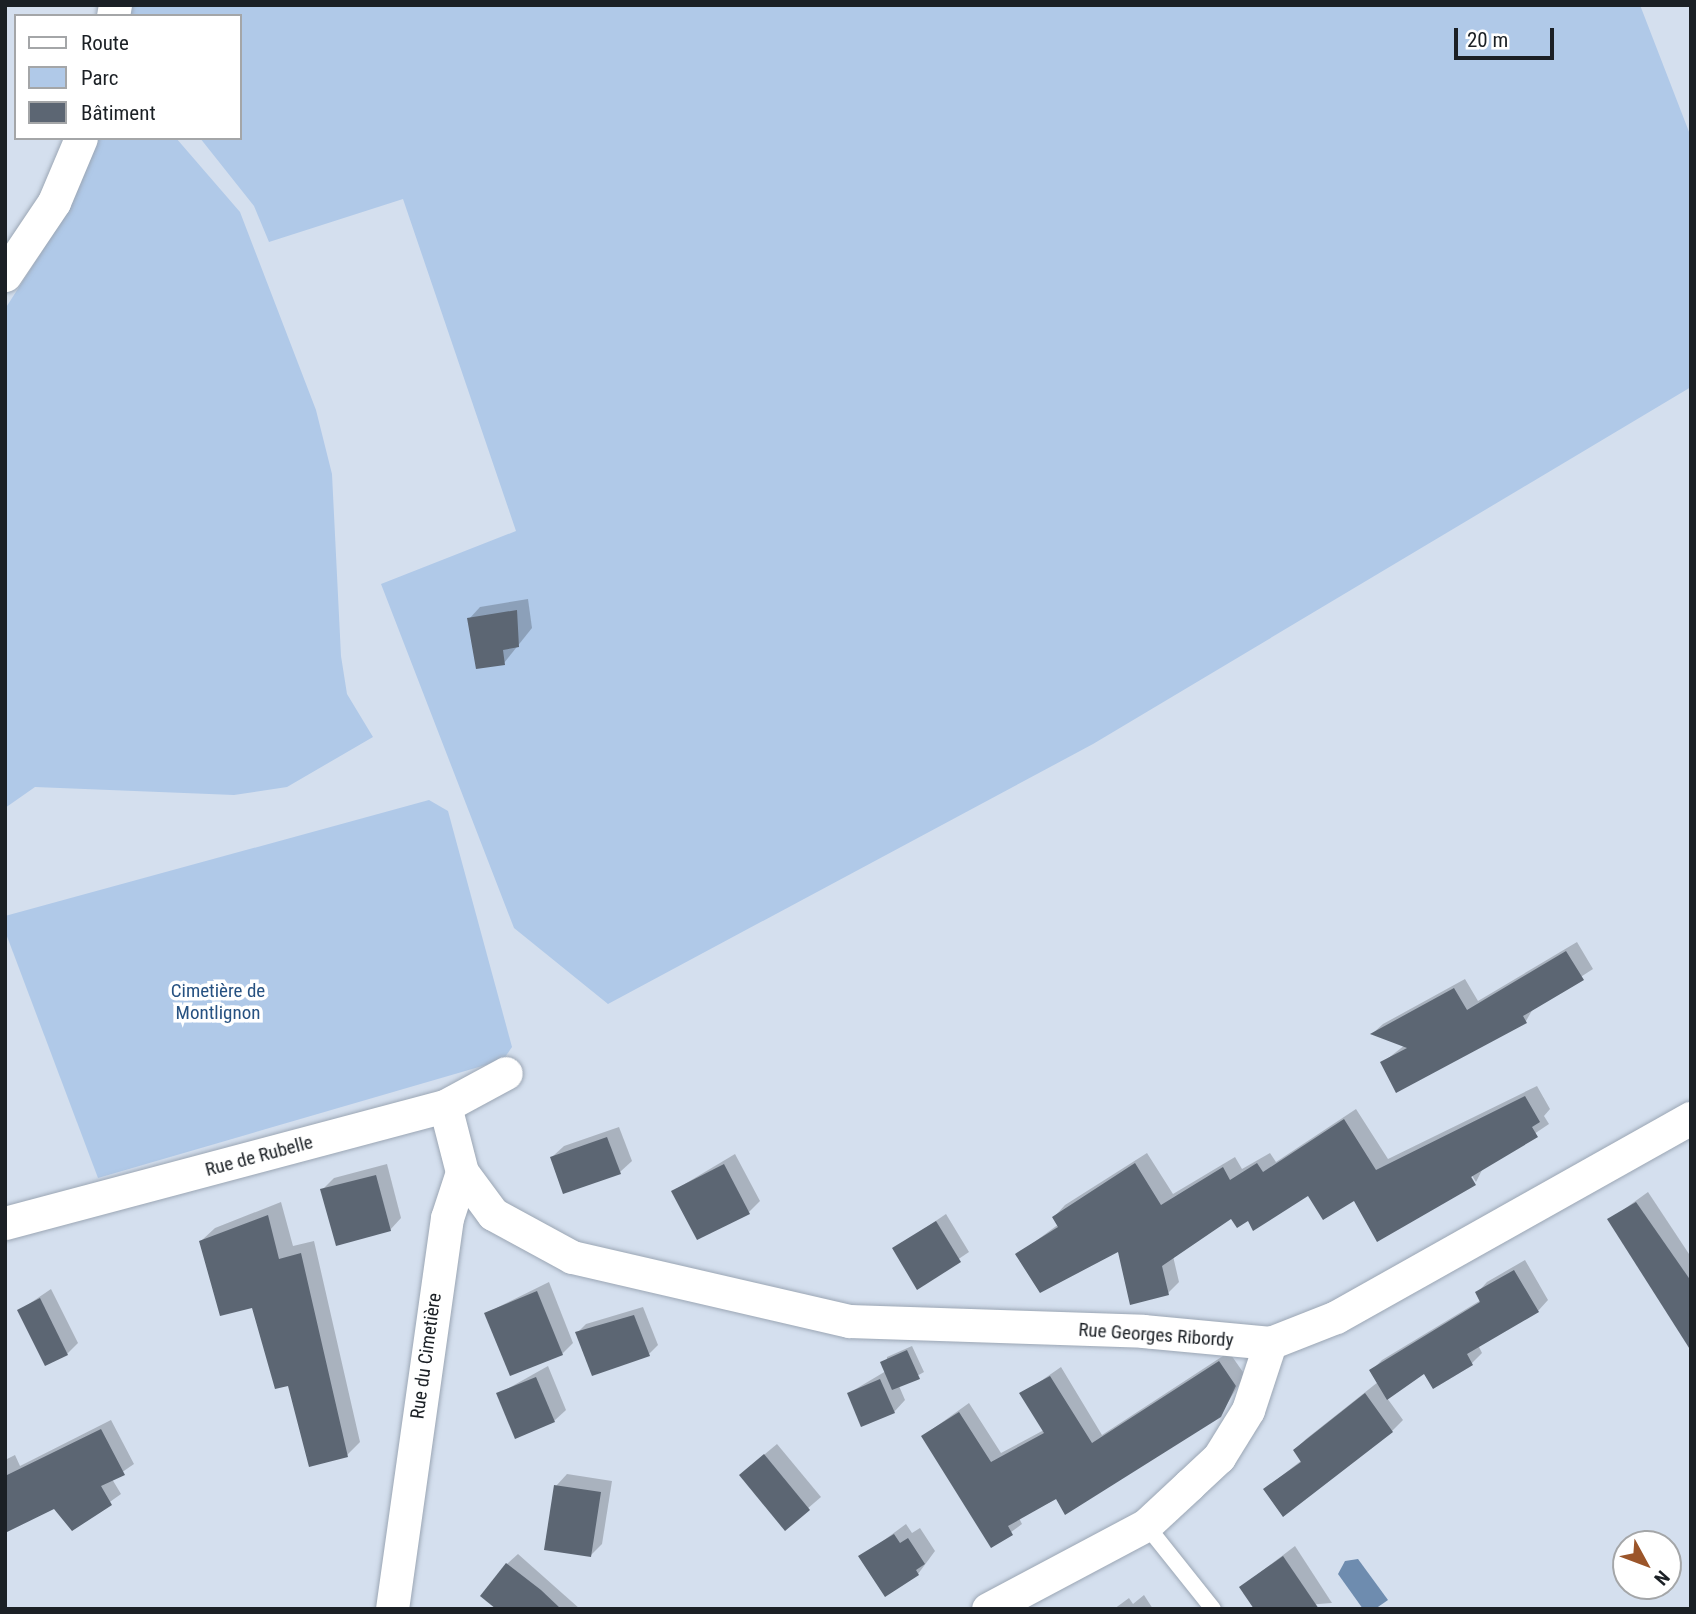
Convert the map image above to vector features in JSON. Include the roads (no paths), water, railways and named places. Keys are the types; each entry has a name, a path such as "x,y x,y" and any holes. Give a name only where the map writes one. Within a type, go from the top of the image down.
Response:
{"street":[{"path":"5,275 54,202 80,140"},
{"name":"Rue de Rubelle","path":"5,1223 445,1106 506,1073"},
{"path":"445,1106 462,1172"},
{"name":"Rue Georges Ribordy","path":"462,1172 493,1214 572,1257 849,1321 1143,1331 1270,1343 1336,1317 1691,1118"},
{"name":"Rue du Cimetière","path":"392,1609 447,1218 462,1172"},
{"path":"988,1609 1146,1525 1219,1457 1248,1410 1270,1343"}],"lane":[{"path":"1146,1525 1213,1609"}],"park label":[{"name":"Cimetière de Montlignon","path":"218,1002"}]}
